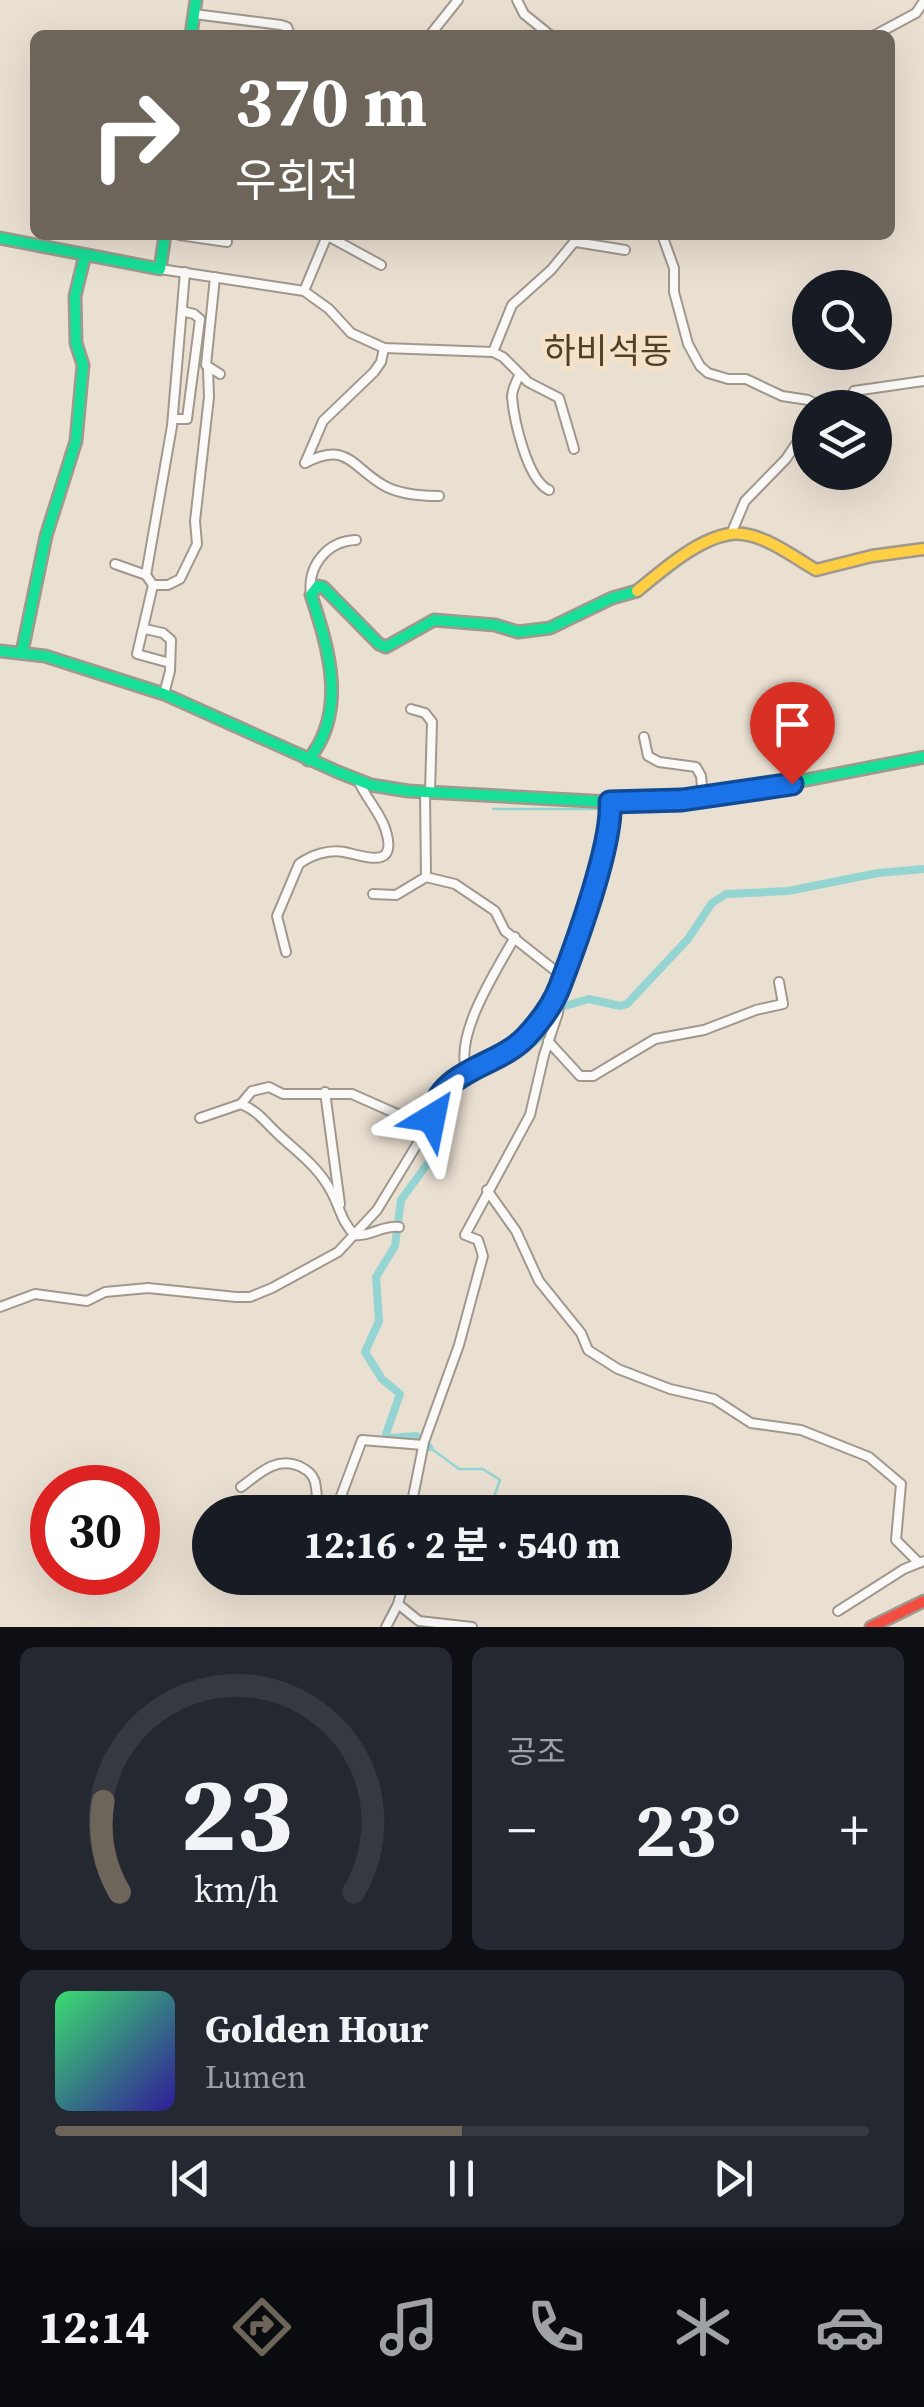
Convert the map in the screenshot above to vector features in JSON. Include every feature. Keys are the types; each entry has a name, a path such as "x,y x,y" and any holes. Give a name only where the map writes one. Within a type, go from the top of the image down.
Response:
{"street":[{"path":"192,30 196,0"},
{"path":"434,30 458,0"},
{"path":"517,0 524,14 544,30"},
{"path":"885,30 916,13 924,1"},
{"path":"194,14 281,25 288,30"},
{"path":"0,238 304,291 330,309 351,333 384,348 493,352 537,388 559,398 574,449"},
{"path":"160,268 164,240"},
{"path":"214,240 228,242"},
{"path":"304,291 325,240"},
{"path":"334,240 381,265"},
{"path":"493,352 512,304 551,270 576,240"},
{"path":"586,240 626,250"},
{"path":"664,240 674,268 674,292 684,329 692,356 700,366 708,373 746,379 792,398"},
{"path":"22,652 46,536 76,440 83,365 76,344 76,296 85,255"},
{"path":"146,575 173,418 185,272"},
{"path":"153,585 168,586 180,579 198,544 195,521 210,397 206,365 215,277"},
{"path":"173,418 187,420 200,319 182,311"},
{"path":"384,348 374,372 316,430 305,463 326,454 341,454 388,488 439,496"},
{"path":"177,362 194,364"},
{"path":"208,368 220,374"},
{"path":"520,374 511,393 529,467 540,486 548,490"},
{"path":"861,390 924,381"},
{"path":"731,534 744,502 792,450"},
{"path":"311,595 314,588 323,587 383,646 434,620 469,626 495,625 518,632 550,628 612,598 636,592 685,553 731,534 765,541 816,570 924,548"},
{"path":"308,760 324,738 332,710 326,643 311,595 310,577 326,551 344,541 356,540"},
{"path":"116,564 146,575 153,585 137,654 170,663"},
{"path":"145,629 168,636 170,663 164,694"},
{"path":"0,651 44,656 164,694 371,785 428,792 610,802 703,797 760,790 924,758"},
{"path":"410,709 425,712 432,722 426,877"},
{"path":"644,737 648,756 659,762 696,766 703,797"},
{"path":"286,952 277,916 299,864 332,852 370,860 387,852 383,822 364,796 358,780"},
{"path":"0,1307 35,1294 88,1302 105,1292 148,1288 250,1297 338,1252 376,1210 427,1128 433,1106 450,1082 522,1042 548,1011 562,981 607,839 610,802"},
{"path":"372,894 396,895 426,877 455,884 495,911 505,931 562,981"},
{"path":"467,1072 462,1060 472,1021 515,936"},
{"path":"413,1495 424,1442 458,1345 483,1256 478,1240 465,1235 530,1115 562,981"},
{"path":"548,1041 576,1073 588,1077 655,1039 704,1030 783,1004 779,982"},
{"path":"200,1118 241,1104 252,1091 268,1087 283,1094 352,1094 397,1114 413,1115 433,1106"},
{"path":"325,1092 341,1213"},
{"path":"241,1104 256,1110 308,1158 331,1189 346,1227 355,1235 397,1226"},
{"path":"487,1190 516,1231 539,1280 581,1333 588,1350 618,1368 670,1390 714,1399 751,1423 801,1430 869,1457 901,1484 896,1540 921,1562 838,1611"},
{"path":"341,1495 362,1440 424,1442"},
{"path":"241,1487 260,1471 290,1462 308,1470 314,1479 316,1495"},
{"path":"386,1627 400,1595"},
{"path":"872,1627 924,1600"},
{"path":"398,1604 419,1620 472,1627"}],"waterway":[{"path":"617,808 631,807"},
{"path":"493,809 604,809"},
{"path":"429,1447 416,1436 390,1438 386,1434 400,1394 382,1379 365,1352 379,1321 376,1277 395,1246 401,1200 431,1159 452,1095 466,1080 533,1043 541,1036 554,1009 589,999 627,1004 688,939 712,903 726,894 788,891 878,873 924,869"},
{"path":"429,1447 459,1469 483,1469 500,1480 495,1495"}],"traffic: fast":[{"path":"192,30 196,0"},
{"path":"0,238 160,269 164,240"},
{"path":"22,652 46,536 76,441 83,365 76,343 75,296 85,255"},
{"path":"308,760 328,722 331,701 329,658 311,595 318,586 386,647 434,620 495,625 518,632 550,628 612,598 637,591"},
{"path":"0,651 45,656 164,694 338,772 371,785 408,791 610,802 682,800 924,757"}],"traffic: slow":[{"path":"637,591 693,549 730,534 764,540 816,570 872,556 924,549"}],"traffic: jam":[{"path":"871,1627 924,1601"}],"district":[{"name":"하비석동","path":"608,351"}],"route":[{"path":"432,1118 433,1106 450,1082 522,1042 548,1011 561,984 603,854 610,802 682,800 792,784"}]}
